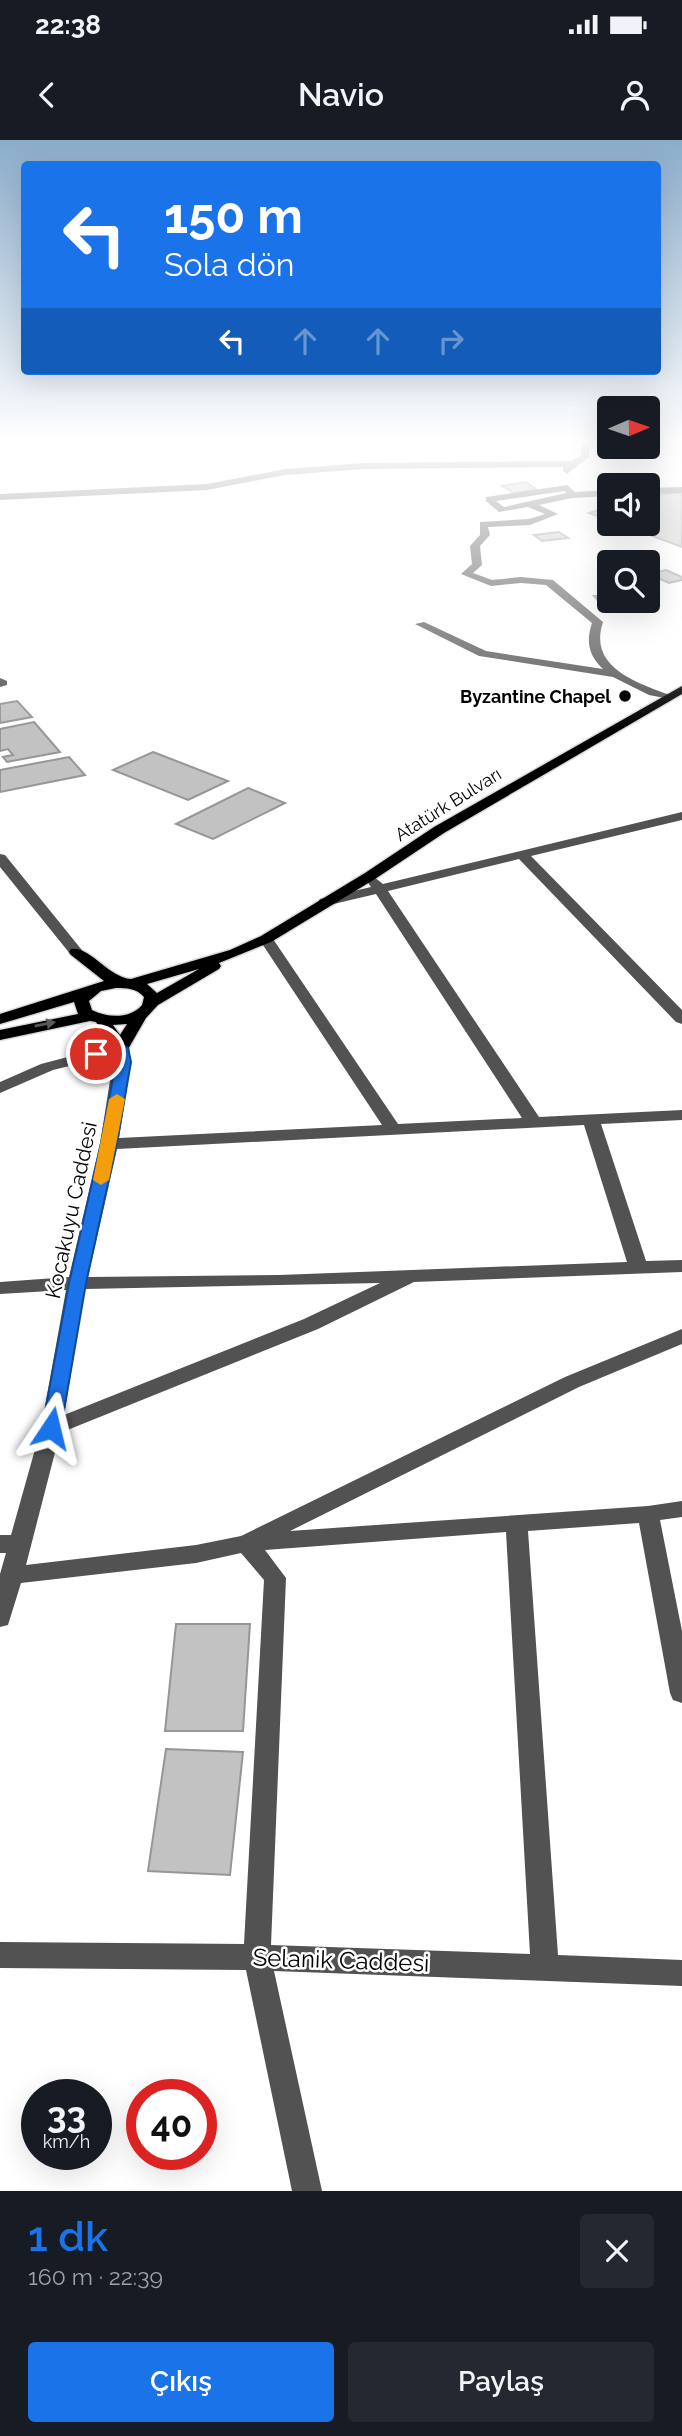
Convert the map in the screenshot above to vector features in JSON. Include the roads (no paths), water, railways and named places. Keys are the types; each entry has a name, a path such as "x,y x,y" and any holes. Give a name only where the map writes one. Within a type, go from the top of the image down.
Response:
{"main road":[{"name":"Atatürk Bulvarı","path":"121,1048 140,1015 152,1002 235,953 266,939 325,901 370,877 439,830 682,689"},
{"path":"76,952 124,983 150,993 152,1002"},
{"path":"76,952 88,992 80,1005 96,1018 121,1048"},
{"name":"Atatürk Bulvarı","path":"88,992 235,953"},
{"path":"0,1019 88,992"},
{"path":"0,1035 96,1018 122,1020 140,1015"}],"street":[{"path":"480,540 474,546 477,565 466,573 491,583 521,580 549,582 598,622 592,633 593,648 608,669 635,687 666,697"},
{"path":"420,624 483,654 615,674"},
{"path":"325,901 682,816"},
{"path":"521,854 682,1020"},
{"path":"0,858 76,952"},
{"path":"370,877 381,889 532,1120"},
{"path":"266,939 392,1128"},
{"path":"0,1088 47,1067 121,1048"},
{"name":"Kocakuyu Caddesi","path":"0,1618 10,1575 10,1544 51,1428 77,1283 109,1143 124,1062 121,1048"},
{"path":"109,1143 532,1120 591,1121 682,1115"},
{"path":"591,1121 638,1266"},
{"path":"0,1288 77,1283 279,1281 682,1266"},
{"path":"51,1428 311,1324 413,1275"},
{"path":"246,1543 572,1382 682,1336"},
{"path":"10,1575 196,1554 246,1543 648,1514 682,1509"},
{"path":"648,1514 682,1693"},
{"path":"517,1524 545,1967"},
{"path":"246,1543 275,1578 257,1957 307,2191"},
{"name":"Selanik Caddesi","path":"0,1955 257,1957 682,1973"}],"place":[{"name":"Byzantine Chapel","path":"625,696"}]}
